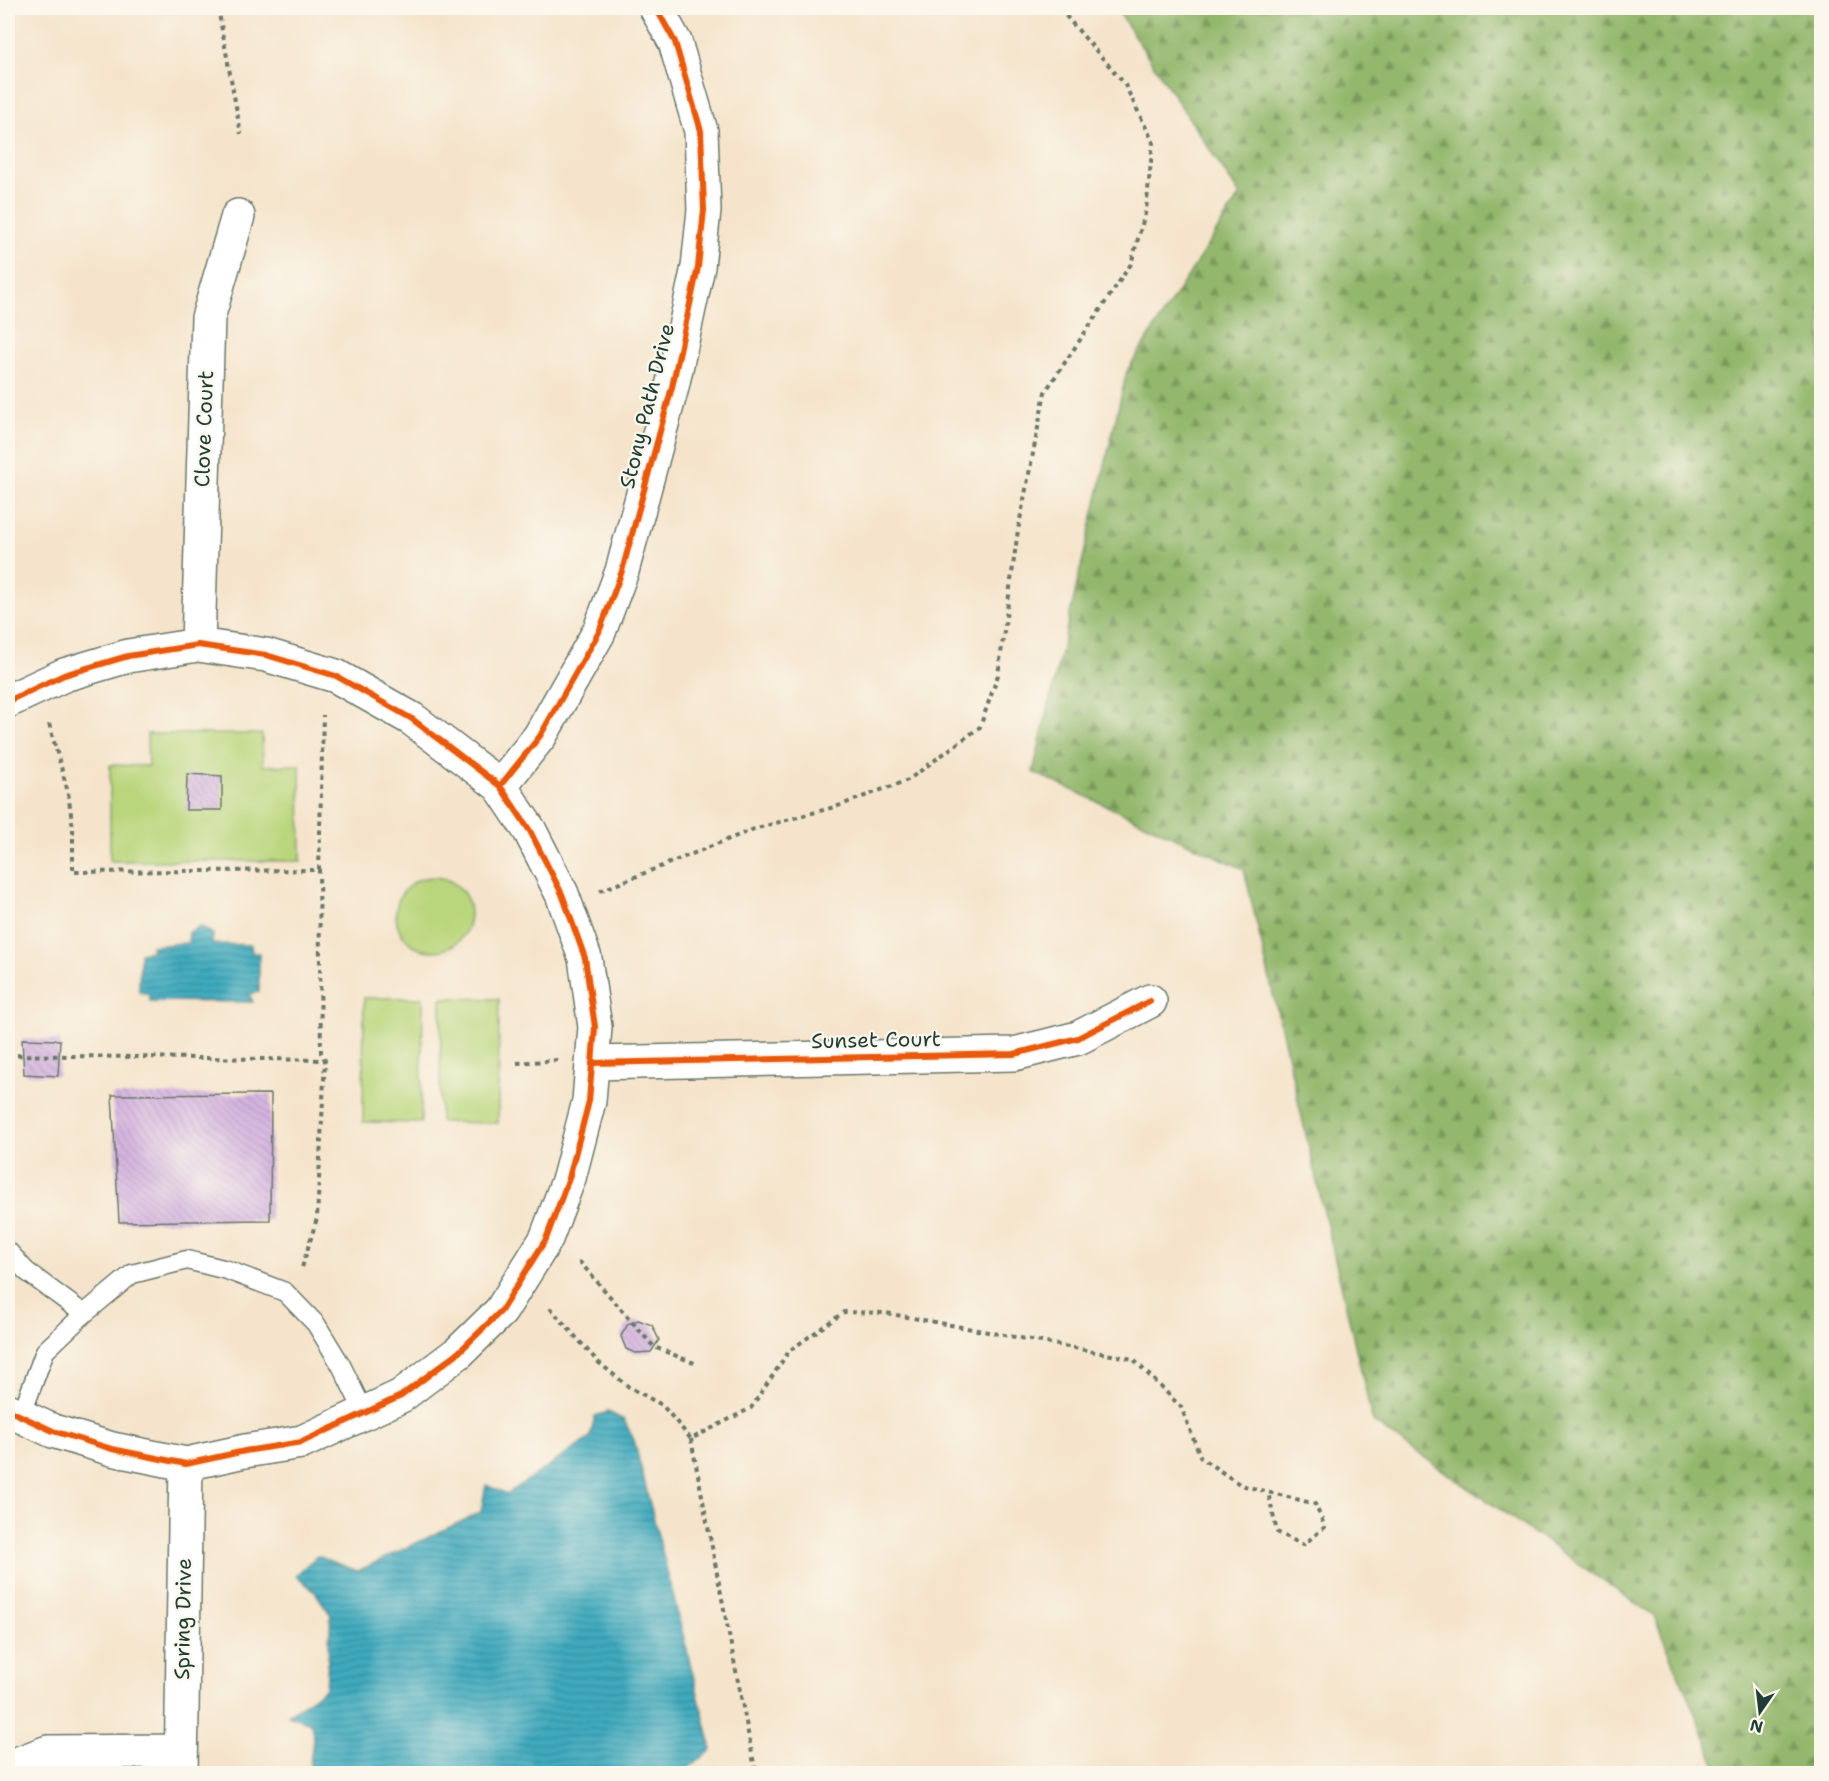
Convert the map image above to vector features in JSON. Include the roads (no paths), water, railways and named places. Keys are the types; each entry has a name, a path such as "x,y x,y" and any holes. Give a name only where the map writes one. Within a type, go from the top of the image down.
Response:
{"street":[{"name":"Stony Path Drive","path":"500,786 540,736 599,632 622,571 670,397 698,267 704,210 700,130 675,42 656,8"},
{"name":"Clove Court","path":"198,645 208,318 238,216"},
{"path":"8,701 64,675 128,656 198,645 266,655 336,676 412,719 500,786 530,831 562,894 585,958 595,1023 579,1061 589,1101 566,1189 546,1239 501,1311 459,1352 401,1396 302,1442 186,1464 112,1449 53,1431 14,1413"},
{"name":"Sunset Court","path":"579,1061 1014,1054 1078,1038 1150,1001"},
{"name":"Spring Drive","path":"181,1762 186,1464"},
{"path":"8,1767 48,1752 181,1762"}],"lane":[{"path":"8,1251 26,1271 84,1314"},
{"path":"14,1413 45,1351 84,1314 132,1274 186,1260 227,1270 285,1292 316,1324 341,1365 365,1414"}],"water":[{"path":"201,926 213,934 212,944 251,945 252,953 259,953 259,992 249,994 253,1002 150,1001 149,994 139,992 140,953 152,951 151,946 188,943 189,932"},
{"path":"608,1412 624,1420 634,1440 712,1750 682,1773 309,1773 313,1738 311,1723 288,1715 326,1688 331,1615 315,1592 296,1575 317,1556 358,1571 481,1512 486,1485 507,1494 590,1438 595,1416"}]}
